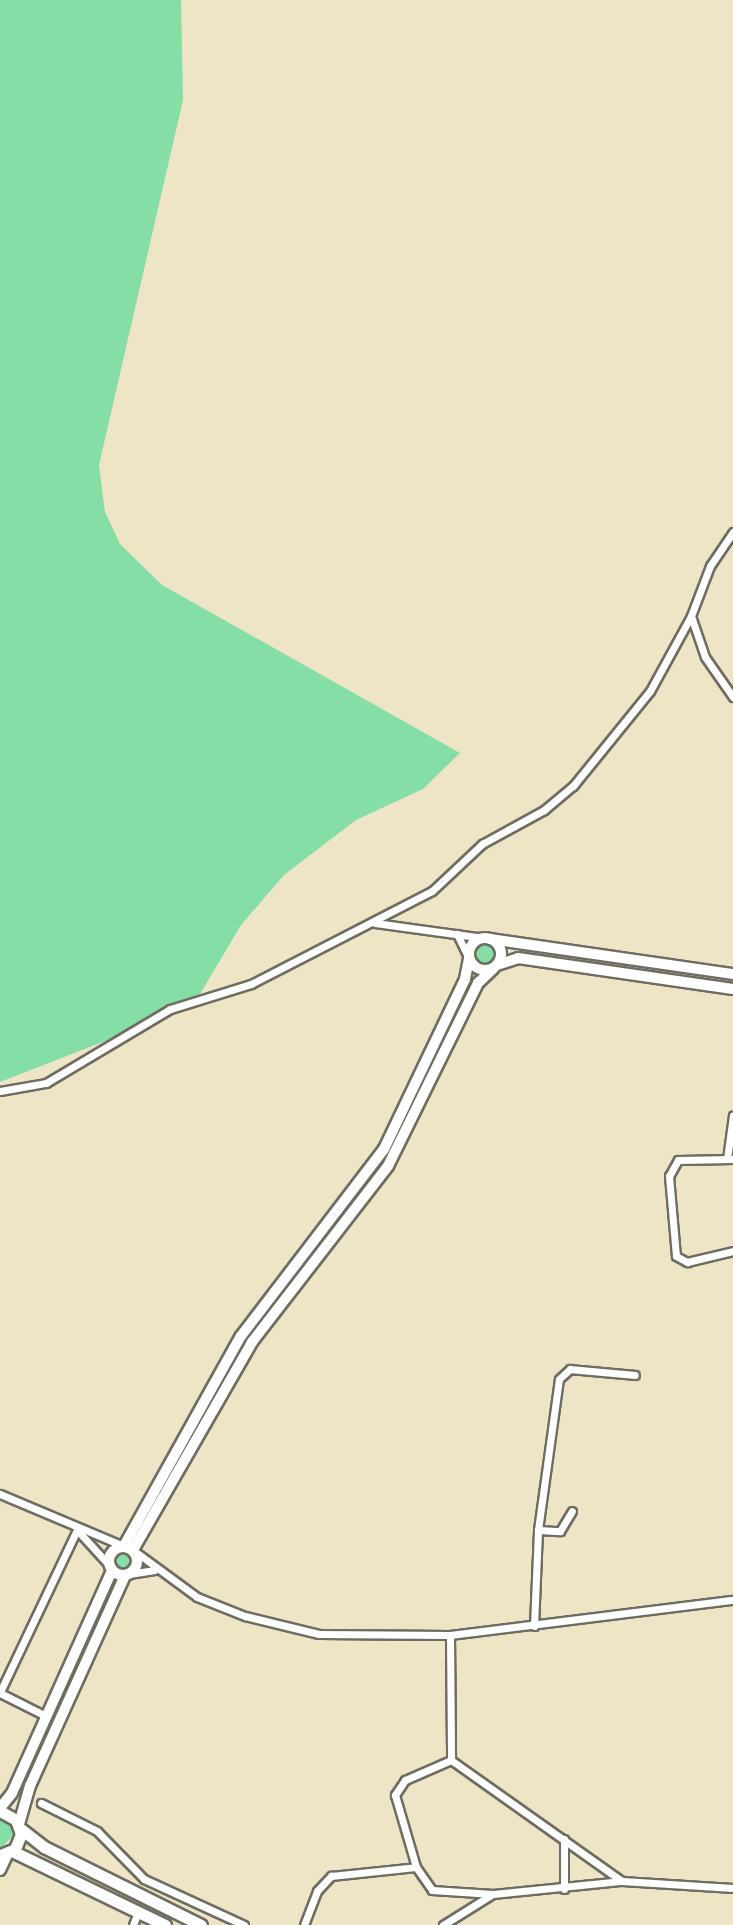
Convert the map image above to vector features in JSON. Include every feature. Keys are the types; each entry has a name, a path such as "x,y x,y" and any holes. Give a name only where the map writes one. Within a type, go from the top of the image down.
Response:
{"main road":[{"path":"0,1810 44,1847 201,1925"},
{"path":"20,1827 7,1853 165,1925"}],"street":[{"path":"0,1091 46,1083 170,1009 251,984 374,923 432,891 482,844 544,810 573,786 650,691 691,616 710,566 733,532"},
{"path":"691,616 705,657 733,697"},
{"path":"374,923 733,974"},
{"path":"457,934 469,959 478,969 495,967 518,958 733,989"},
{"path":"129,1548 241,1336 384,1149 465,979 472,945 487,939"},
{"path":"0,1810 46,1716 111,1568 112,1552 129,1548 252,1342 388,1166 478,983 495,967 501,950 487,939"},
{"path":"733,1115 730,1159 678,1160 669,1176 676,1256 687,1262 733,1251"},
{"path":"534,1626 538,1530 562,1374 570,1369 635,1375"},
{"path":"0,1494 77,1530 129,1548 155,1570 197,1597 283,1626 319,1634 450,1635 733,1600"},
{"path":"538,1530 560,1531 572,1511"},
{"path":"77,1530 111,1568 127,1575 155,1570"},
{"path":"46,1716 0,1692 77,1530"},
{"path":"20,1827 30,1786 127,1575 138,1563 129,1548"},
{"path":"450,1635 451,1760"},
{"path":"451,1760 622,1881"},
{"path":"451,1760 405,1780 396,1791 416,1867 437,1892 493,1894 622,1881 733,1888"},
{"path":"41,1803 97,1831 144,1879 244,1925"},
{"path":"564,1839 564,1889"},
{"path":"0,1870 7,1853"},
{"path":"304,1925 317,1891 331,1876 416,1867"},
{"path":"443,1925 493,1894"},
{"path":"133,1925 138,1912"}],"green space":[{"path":"0,0 181,0 183,100 99,465 105,512 120,544 162,585 460,753 423,789 356,820 284,875 241,925 200,994 118,1036 0,1082"},
{"path":"485,942 494,946 498,955 494,964 485,968 476,964 472,955 476,946"},
{"path":"123,1549 134,1556 135,1561 128,1572 123,1573 112,1566 111,1561 118,1550"},
{"path":"0,1818 11,1824 15,1834 0,1849"}]}
